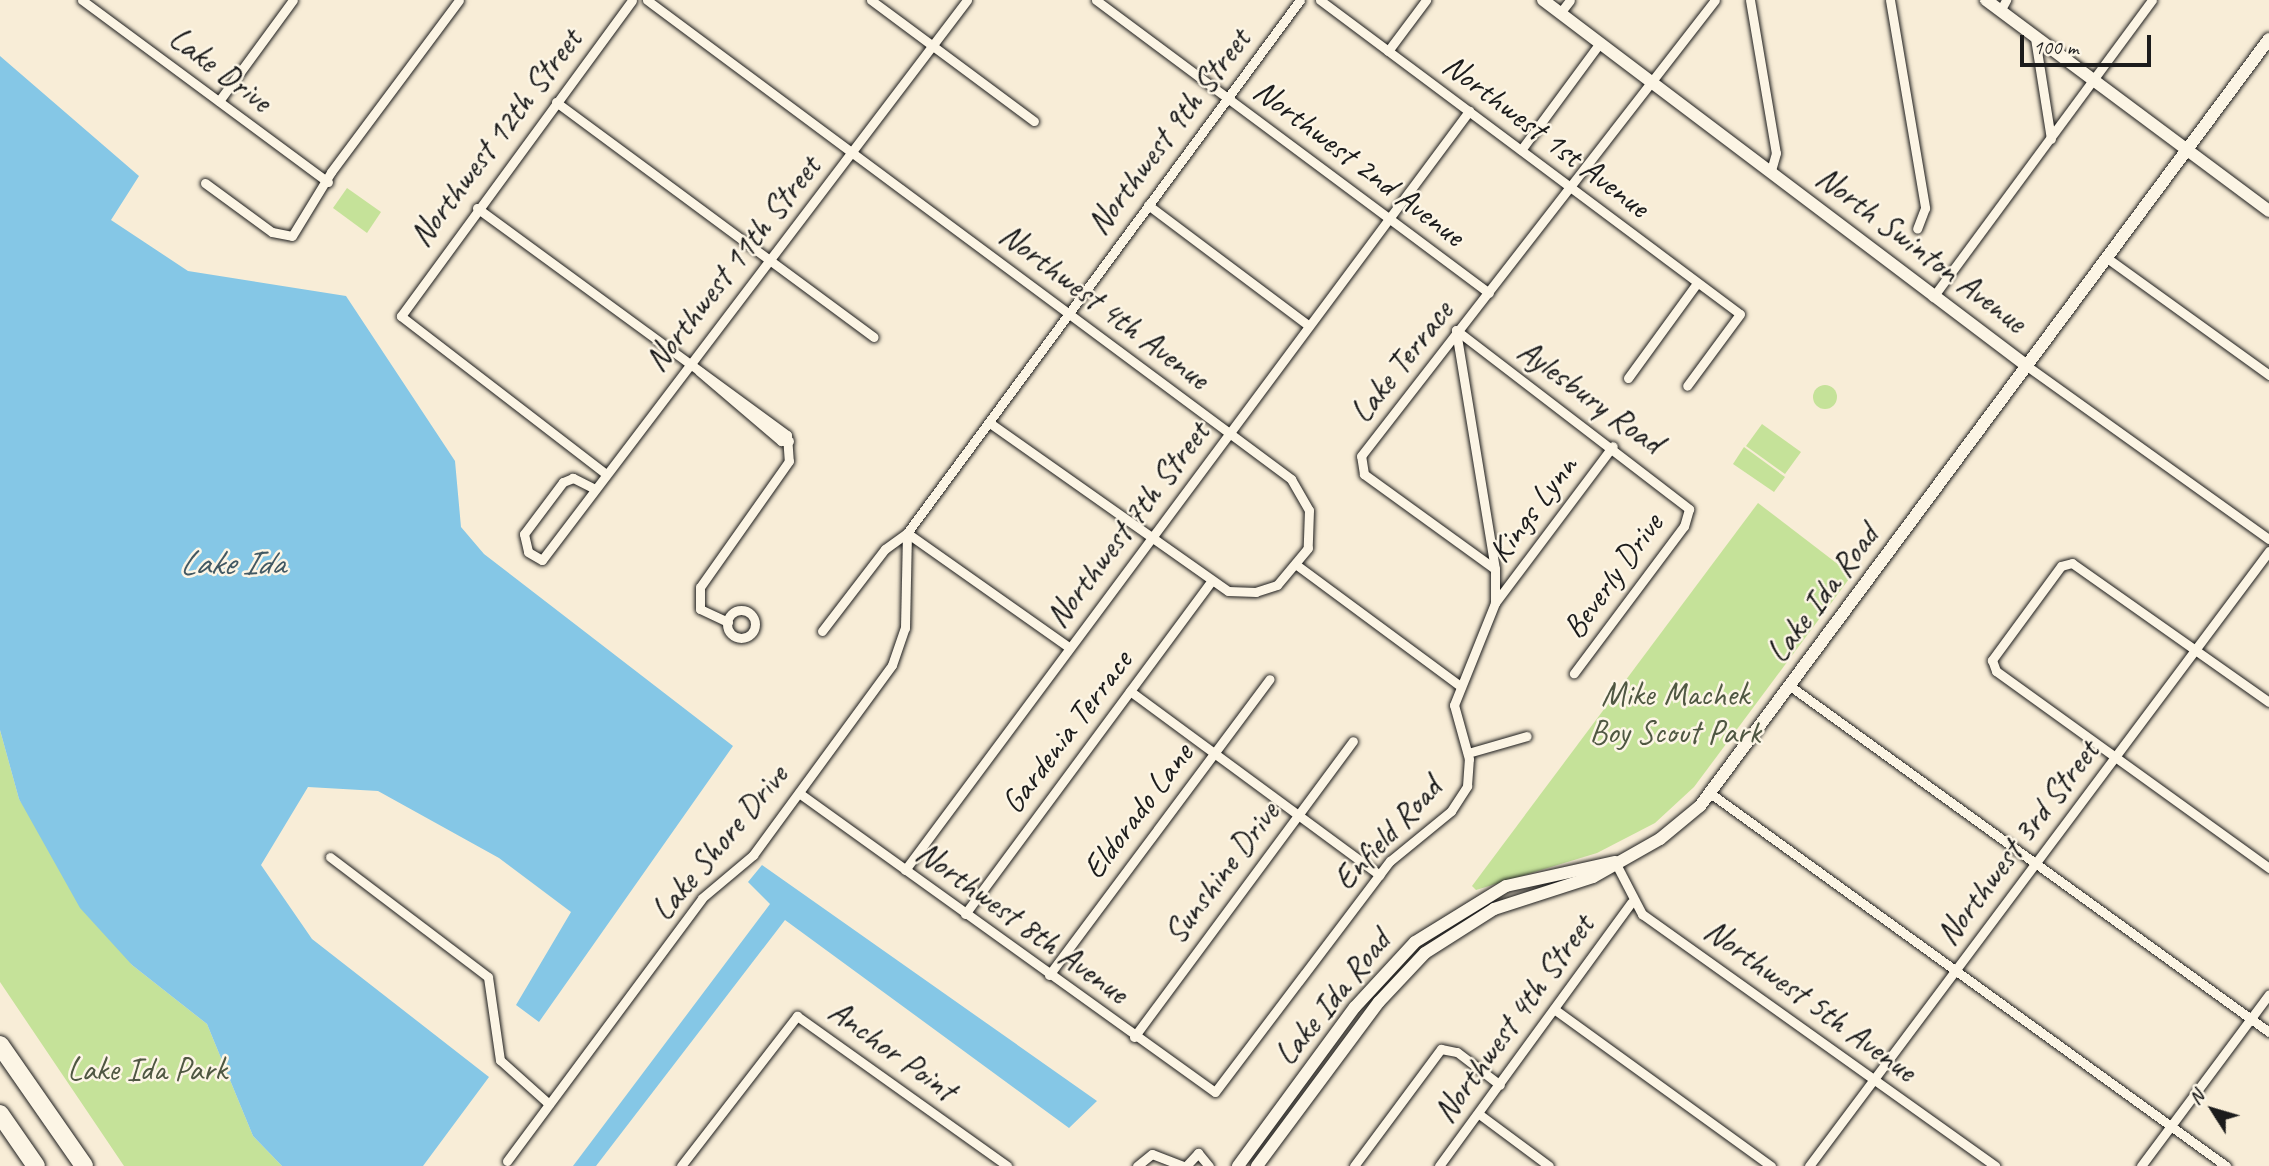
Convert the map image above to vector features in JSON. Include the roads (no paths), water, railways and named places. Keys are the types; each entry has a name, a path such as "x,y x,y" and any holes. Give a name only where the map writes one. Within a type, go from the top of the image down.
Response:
{"highway":[{"path":"0,1045 84,1166"},
{"path":"0,1114 36,1166"}],"street":[{"name":"Lake Drive","path":"82,0 328,182"},
{"path":"205,183 272,232 292,236 459,0"},
{"name":"Northwest 12th Street","path":"606,474 405,321 403,307 632,0"},
{"name":"Northwest 4th Avenue","path":"647,0 1230,433 1304,496 1310,534 1298,566"},
{"path":"871,0 1034,121"},
{"name":"Northwest 11th Street","path":"595,489 573,478 563,482 528,528 524,547 542,560 967,0"},
{"name":"Northwest 2nd Avenue","path":"1096,0 1489,293"},
{"name":"Northwest 9th Street","path":"822,631 885,549 907,534 1300,0"},
{"name":"Northwest 1st Avenue","path":"1320,0 1740,314 1687,386"},
{"path":"1388,51 1426,0"},
{"name":"North Swinton Avenue","path":"1543,0 1933,297 2269,539"},
{"path":"1560,13 1570,0"},
{"name":"Lake Terrace","path":"1495,569 1359,465 1456,330 1489,293 1715,0"},
{"path":"1750,0 1776,153 1771,171"},
{"path":"1890,0 1925,208 1917,229"},
{"path":"1986,0 2003,6 2035,37 2269,211"},
{"path":"1933,297 2152,0"},
{"path":"219,101 287,2"},
{"path":"2035,37 2051,139"},
{"path":"1521,150 1600,43"},
{"name":"Lake Ida Road","path":"1257,1166 1379,1002 1425,953 1476,918 1593,877 1671,832 1710,793 2268,44"},
{"path":"556,102 874,337"},
{"name":"Northwest 7th Street","path":"905,870 1469,111"},
{"path":"1148,205 1309,326"},
{"path":"477,208 789,441 789,461 700,587 699,609 728,622"},
{"path":"2108,258 2269,375"},
{"path":"1629,378 1697,283"},
{"name":"Aylesbury Road","path":"1456,330 1614,446 1689,509"},
{"name":"Enfield Road","path":"1215,1092 1380,875 1461,798 1468,753 1453,717 1460,687 1495,603 1495,569 1456,330"},
{"path":"990,423 1211,582 1256,592 1277,585 1298,566 1460,687"},
{"name":"Kings Lynn","path":"1495,603 1614,446"},
{"name":"Beverly Drive","path":"1574,673 1684,526 1689,509"},
{"path":"907,534 1070,648"},
{"name":"Lake Shore Drive","path":"507,1161 702,898 753,855 895,658 905,628 907,534"},
{"name":"Northwest 3rd Street","path":"1809,1166 2269,551"},
{"path":"2269,702 2072,563 2061,566 1992,666 2269,867"},
{"name":"Gardenia Terrace","path":"965,914 1211,582"},
{"name":"Eldorado Lane","path":"1049,975 1270,679"},
{"path":"1790,686 2269,1032"},
{"path":"1130,691 1380,875"},
{"path":"1468,753 1527,736"},
{"name":"Sunshine Drive","path":"1133,1037 1353,741"},
{"name":"Northwest 8th Avenue","path":"799,793 1133,1037 1215,1092"},
{"path":"1710,793 2227,1166"},
{"path":"330,857 488,977 499,1060 549,1104"},
{"path":"1615,862 1631,903"},
{"name":"Lake Ida Road","path":"1238,1166 1367,992 1415,942 1488,895 1544,874 1615,862"},
{"name":"Northwest 4th Street","path":"1439,1166 1631,903"},
{"name":"Northwest 5th Avenue","path":"1631,903 1995,1166"},
{"path":"1367,992 1379,1002"},
{"path":"2141,1166 2269,994"},
{"path":"1555,1009 1771,1166"},
{"name":"Anchor Point","path":"681,1166 797,1016 1007,1166"},
{"path":"1354,1166 1441,1049 1457,1052 1500,1085"},
{"path":"1276,1113 1276,1141"},
{"path":"1479,1114 1549,1166"},
{"path":"1137,1166 1152,1154 1185,1166 1198,1153 1209,1166"}],"water":[{"name":"Lake Ida","path":"0,56 139,176 111,220 188,271 346,296 455,461 461,527 484,554 733,746 539,1022 516,1005 571,912 499,858 378,791 308,787 261,865 312,939 489,1077 423,1166 282,1166 253,1136 207,1024 132,965 80,908 19,799 0,730"},
{"path":"762,865 1097,1101 1069,1128 785,920 596,1166 573,1166 770,904 748,882"}],"park label":[{"name":"Mike Machek Boy Scout Park","path":"1675,714"},
{"name":"Lake Ida Park","path":"147,1070"}]}
